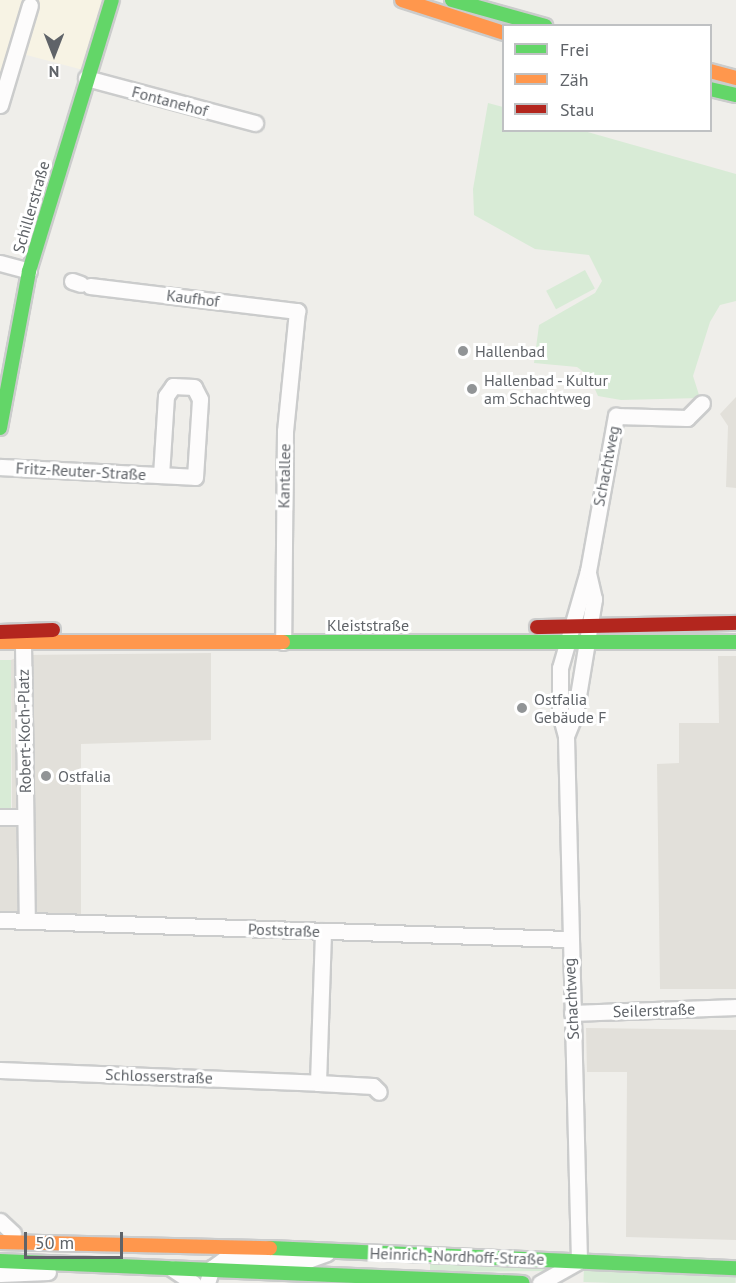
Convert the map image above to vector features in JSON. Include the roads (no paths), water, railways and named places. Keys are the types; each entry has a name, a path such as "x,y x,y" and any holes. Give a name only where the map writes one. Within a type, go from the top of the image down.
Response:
{"street":[{"name":"Schillerstraße","path":"0,428 29,271 86,78 112,0"},
{"path":"402,0 502,32"},
{"path":"452,0 482,4 539,24"},
{"path":"476,25 482,4"},
{"path":"0,105 30,5"},
{"path":"712,71 736,78"},
{"name":"Fontanehof","path":"86,78 255,123"},
{"path":"712,88 736,95"},
{"path":"0,263 29,271"},
{"name":"Kaufhof","path":"81,284 297,311"},
{"name":"Kantallee","path":"283,636 285,431 297,311"},
{"name":"Fritz-Reuter-Straße","path":"0,467 195,477 200,399 194,387 173,386 166,396 161,475"},
{"name":"Schachtweg","path":"579,1261 568,939 566,736 560,714 560,668 588,571 616,416 687,418 702,403"},
{"name":"Schachtweg","path":"566,736 575,714 594,598 588,571"},
{"name":"Kleiststraße","path":"0,632 283,636 569,634 589,626 736,623"},
{"name":"Kleiststraße","path":"0,642 23,645 521,627 569,634 587,642 736,642"},
{"name":"Robert-Koch-Platz","path":"23,645 27,921"},
{"name":"Robert-Koch-Platz","path":"0,817 25,817"},
{"name":"Poststraße","path":"0,920 568,939"},
{"path":"318,1083 323,931"},
{"name":"Seilerstraße","path":"572,1012 736,1008"},
{"name":"Schlosserstraße","path":"0,1070 373,1086 379,1092"},
{"path":"0,1221 4,1236"},
{"name":"Heinrich-Nordhoff-Straße","path":"4,1236 50,1244 335,1250 736,1268"},
{"name":"Heinrich-Nordhoff-Straße","path":"212,1268 227,1257 308,1260 335,1250"},
{"path":"415,1254 425,1281"},
{"name":"Heinrich-Nordhoff-Straße","path":"0,1261 212,1268 425,1281 523,1283"},
{"name":"Heinrich-Nordhoff-Straße","path":"540,1283 579,1261"},
{"name":"Heinrich-Nordhoff-Straße","path":"0,1274 56,1272 82,1264"},
{"path":"169,1266 193,1283"},
{"path":"207,1283 212,1268"}],"place":[{"name":"Hallenbad","path":"463,351"},
{"name":"Hallenbad - Kultur am Schachtweg","path":"472,389"},
{"name":"Ostfalia Gebäude F","path":"522,708"},
{"name":"Ostfalia","path":"46,776"}]}
